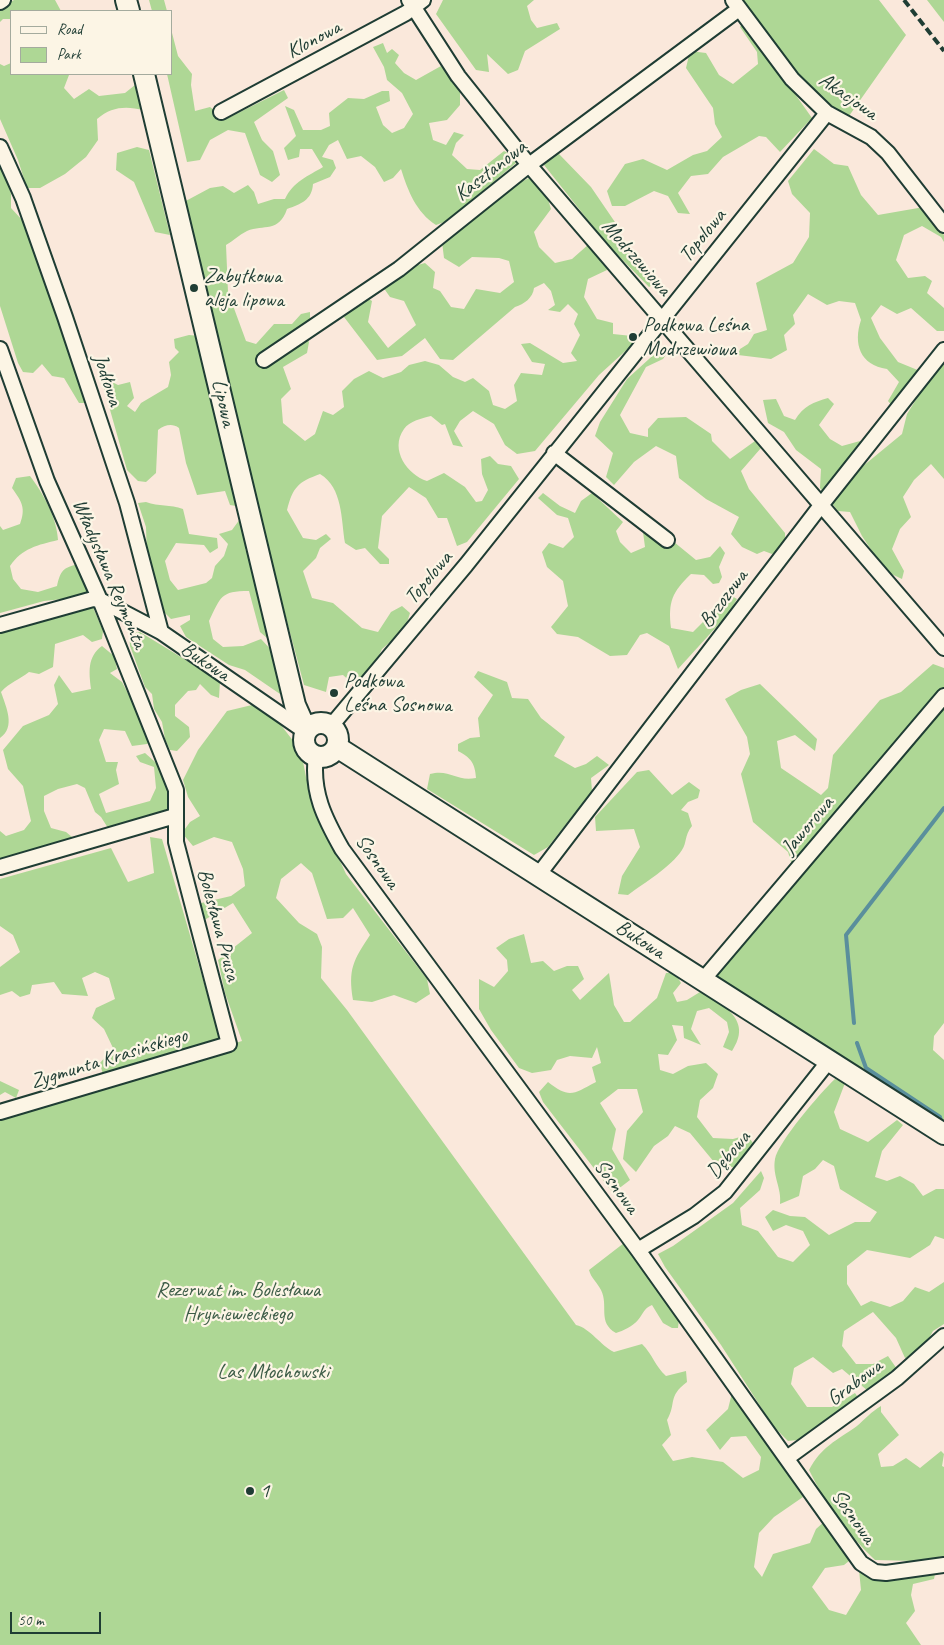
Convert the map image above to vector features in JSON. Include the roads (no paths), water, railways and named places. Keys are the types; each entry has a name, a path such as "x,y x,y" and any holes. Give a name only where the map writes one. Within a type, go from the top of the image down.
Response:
{"street":[{"path":"0,2 4,0"},
{"name":"Klonowa","path":"221,112 415,3"},
{"name":"Modrzewiowa","path":"415,3 458,76 529,165 944,648"},
{"name":"Kasztanowa","path":"264,360 399,269 736,4"},
{"name":"Akacjowa","path":"736,4 792,79 827,112 871,137 888,153 944,225"},
{"name":"Lipowa","path":"144,75 295,705 307,730"},
{"name":"Topolowa","path":"331,726 466,565 827,112"},
{"name":"Jodłowa","path":"0,147 23,198 124,494 161,632"},
{"name":"Władysława Reymonta","path":"0,349 4,373 47,481 100,600 176,790 175,816"},
{"name":"Brzozowa","path":"539,874 822,504 944,350"},
{"path":"554,453 667,540"},
{"path":"0,625 93,599 100,600"},
{"name":"Bukowa","path":"100,600 161,632 307,730"},
{"name":"Jaworowa","path":"702,981 944,696"},
{"path":"319,723 331,726 338,736 337,747 328,755 316,756 311,753 306,745 307,730 319,723"},
{"name":"Bukowa","path":"337,747 539,874 828,1062 944,1134"},
{"name":"Sosnowa","path":"316,756 316,785 319,804 342,849 638,1250 861,1563 875,1572 886,1573 944,1565"},
{"path":"0,867 175,816"},
{"name":"Bolesława Prusa","path":"175,816 176,842 184,878 229,1044"},
{"name":"Zygmunta Krasińskiego","path":"0,1112 229,1044"},
{"name":"Dębowa","path":"638,1250 694,1216 725,1192 828,1062"},
{"name":"Grabowa","path":"787,1458 897,1378 944,1336"}],"waterway":[{"path":"854,1023 846,935 944,808"},
{"path":"857,1043 866,1068 940,1117 942,1124"}],"railway":[{"path":"904,0 944,51"}],"place":[{"name":"Zabytkowa aleja lipowa","path":"194,288"},
{"name":"Podkowa Leśna Modrzewiowa","path":"633,337"},
{"name":"Podkowa Leśna Sosnowa","path":"334,693"},
{"name":"1","path":"250,1491"}],"park label":[{"name":"Rezerwat im. Bolesława Hryniewieckiego","path":"238,1302"},
{"name":"Las Młochowski","path":"273,1372"}]}
